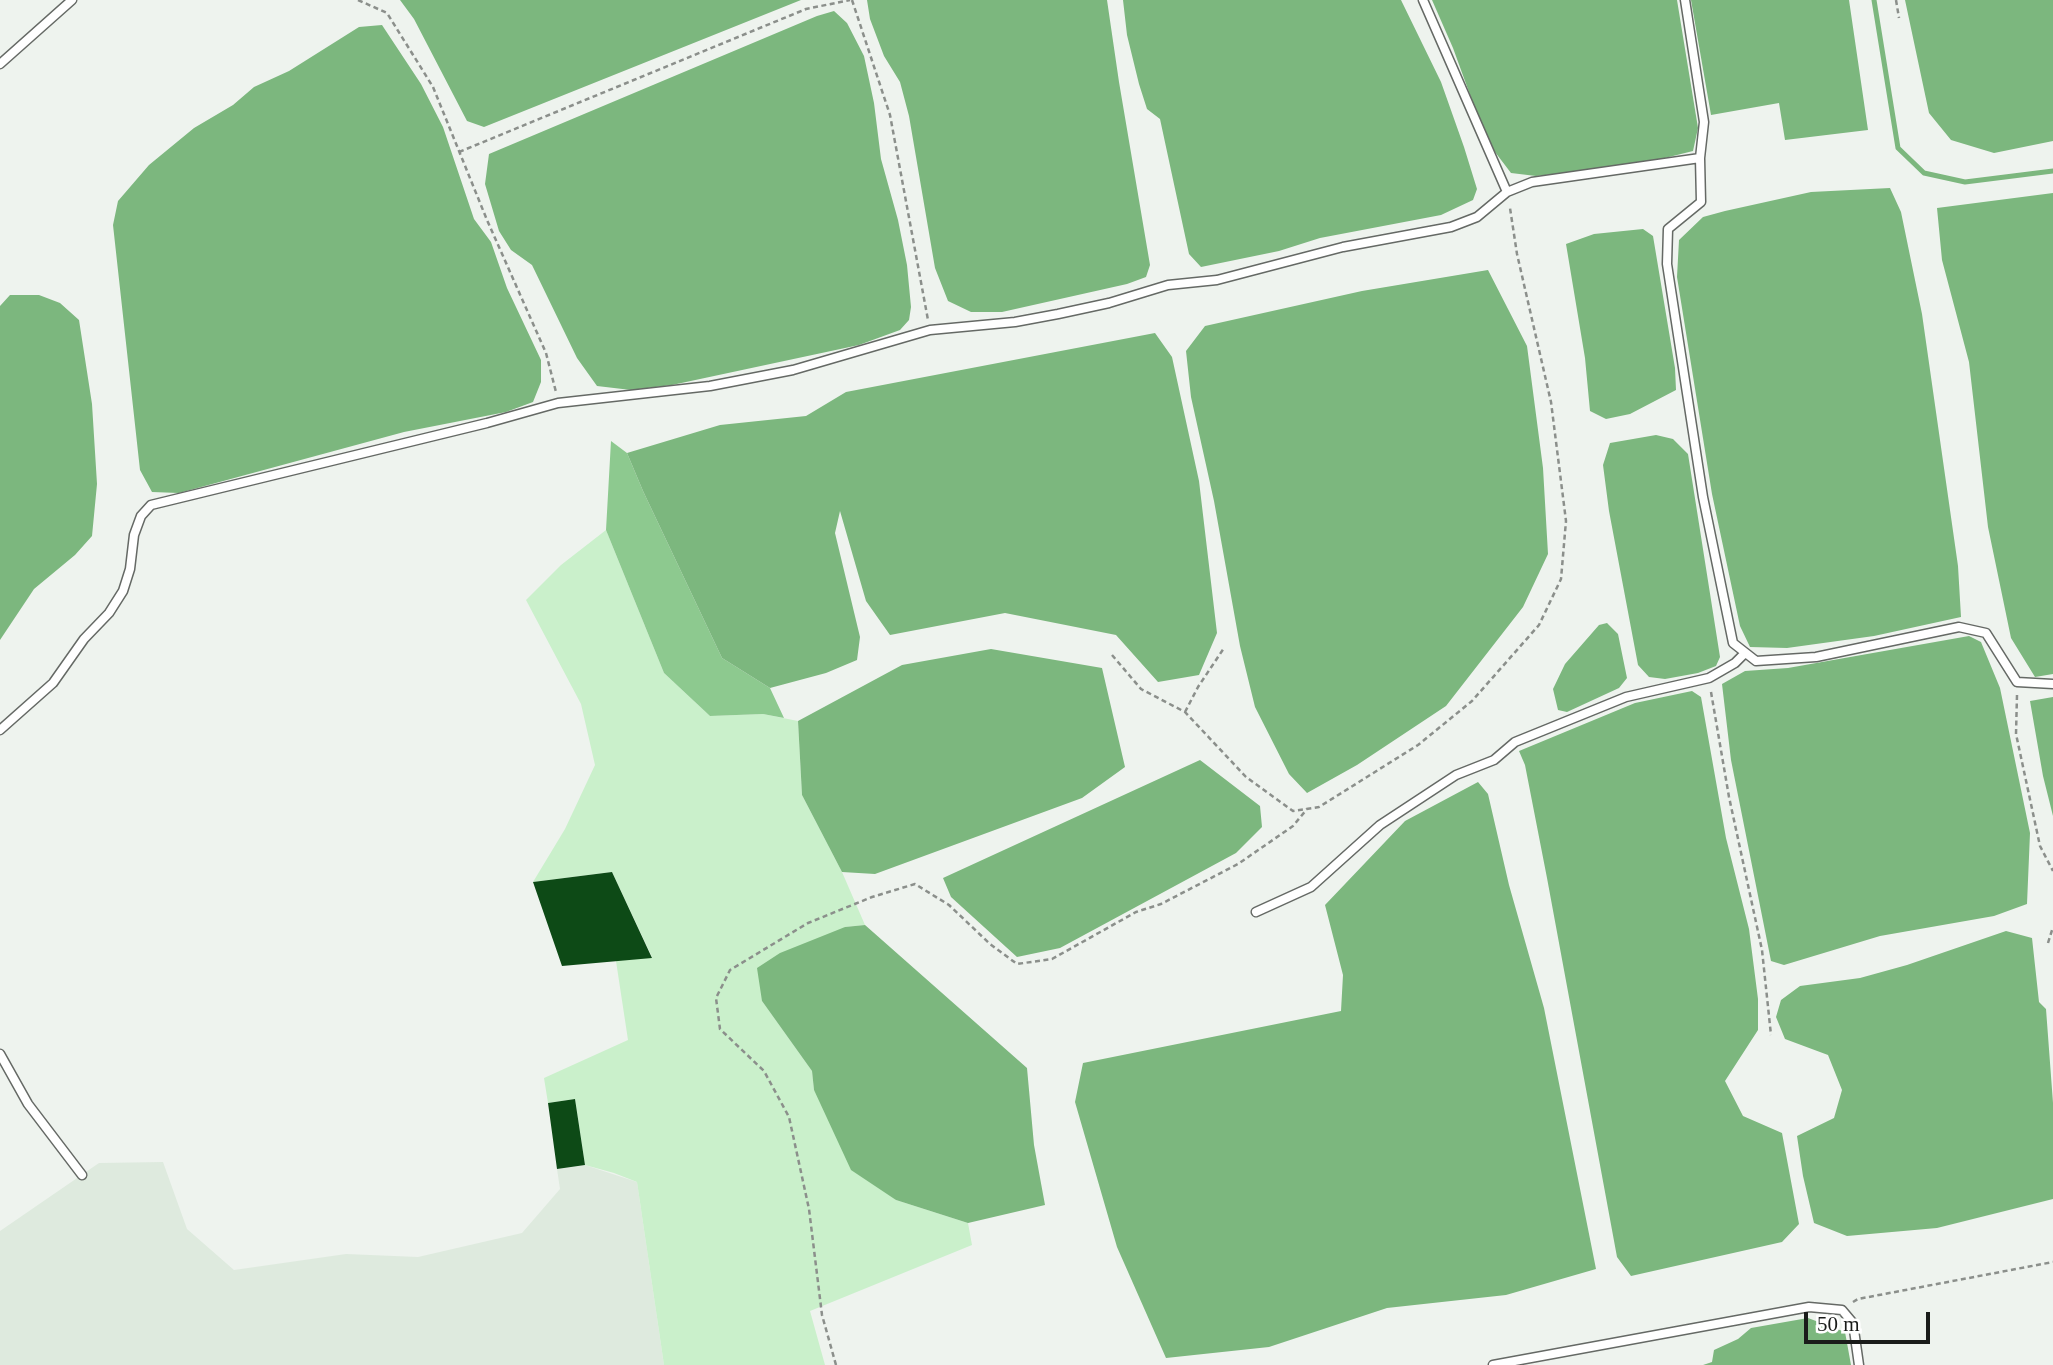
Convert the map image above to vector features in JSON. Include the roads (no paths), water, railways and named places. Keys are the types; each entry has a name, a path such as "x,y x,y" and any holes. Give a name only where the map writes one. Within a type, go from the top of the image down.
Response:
{"lane":[{"path":"0,64 72,0"},
{"path":"1423,0 1507,192"},
{"path":"1685,0 1704,122 1700,159 1701,202 1668,229 1667,264 1703,497 1733,643 1756,661 1816,657 1959,627 1986,633 2017,682 2053,684"},
{"path":"0,730 53,683 84,639 109,613 123,591 130,569 134,535 141,516 151,505 487,423 558,403 710,386 793,370 930,330 1058,314 1110,303 1168,285 1217,280 1343,247 1451,227 1477,217 1507,192 1532,183 1700,159"},
{"path":"1256,912 1311,887 1380,825 1456,775 1494,760 1515,742 1626,696 1709,678 1735,663 1745,653"},
{"path":"0,1054 28,1104 82,1175"},
{"path":"1493,1365 1809,1307 1842,1310 1853,1323 1859,1365"}],"waterway":[{"path":"1874,0 1898,148 1924,173 1965,182 2053,171"}]}
